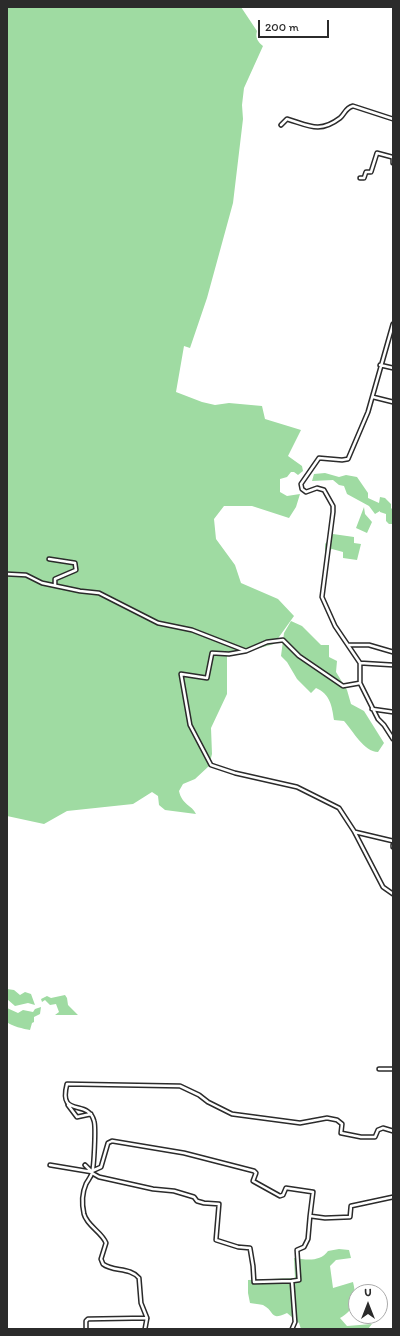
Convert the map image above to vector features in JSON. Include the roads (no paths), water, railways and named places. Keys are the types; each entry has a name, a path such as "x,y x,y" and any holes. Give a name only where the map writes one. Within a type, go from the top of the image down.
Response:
{"street":[{"path":"281,125 287,119 309,127 320,128 339,119 351,106 393,119"},
{"path":"360,178 364,178 366,172 371,172 377,153 393,157 393,163"},
{"path":"393,324 380,365 373,397 348,458 342,460 319,458 301,484 302,489 306,492 317,488 324,490 333,507 322,597 333,622 360,663 360,683 372,709 393,739"},
{"path":"380,365 393,368"},
{"path":"373,397 393,402"},
{"path":"49,559 75,563 76,565 76,570 55,579 56,585"},
{"path":"7,574 26,575 42,583 80,591 99,593 158,623 192,630 246,651"},
{"path":"360,683 343,686 299,656 283,640 267,642 246,651 229,654 212,652 207,678 181,674 190,725 211,765 235,773 297,788 339,808 355,832 383,887 393,894"},
{"path":"348,645 369,645 393,652"},
{"path":"360,663 393,665"},
{"path":"372,709 393,712"},
{"path":"355,832 393,841"},
{"path":"379,1069 393,1069"},
{"path":"91,1114 77,1117 68,1104 65,1096 67,1084 180,1086 200,1095 208,1102 232,1114 298,1123 323,1118 337,1120 342,1124 341,1133 361,1138 375,1137 378,1130 381,1128 393,1131"},
{"path":"68,1104 91,1114 94,1119 95,1129 92,1172 84,1188 85,1218 106,1243 101,1262 105,1266 131,1272 137,1276 140,1282 141,1303 147,1318 145,1329"},
{"path":"50,1165 92,1172 101,1167 108,1143 110,1141 184,1153 254,1171 256,1173 253,1181 280,1196 283,1195 286,1188 313,1192 308,1239 304,1247 297,1250 299,1280 292,1282 254,1282 254,1266 250,1248 238,1248 216,1240 219,1204 197,1201 194,1196 174,1191 153,1189 100,1178 92,1172 85,1165"},
{"path":"310,1216 325,1218 349,1217 351,1206 393,1198"},
{"path":"292,1282 295,1322 292,1329"},
{"path":"86,1329 86,1321 88,1320 147,1318"}]}
